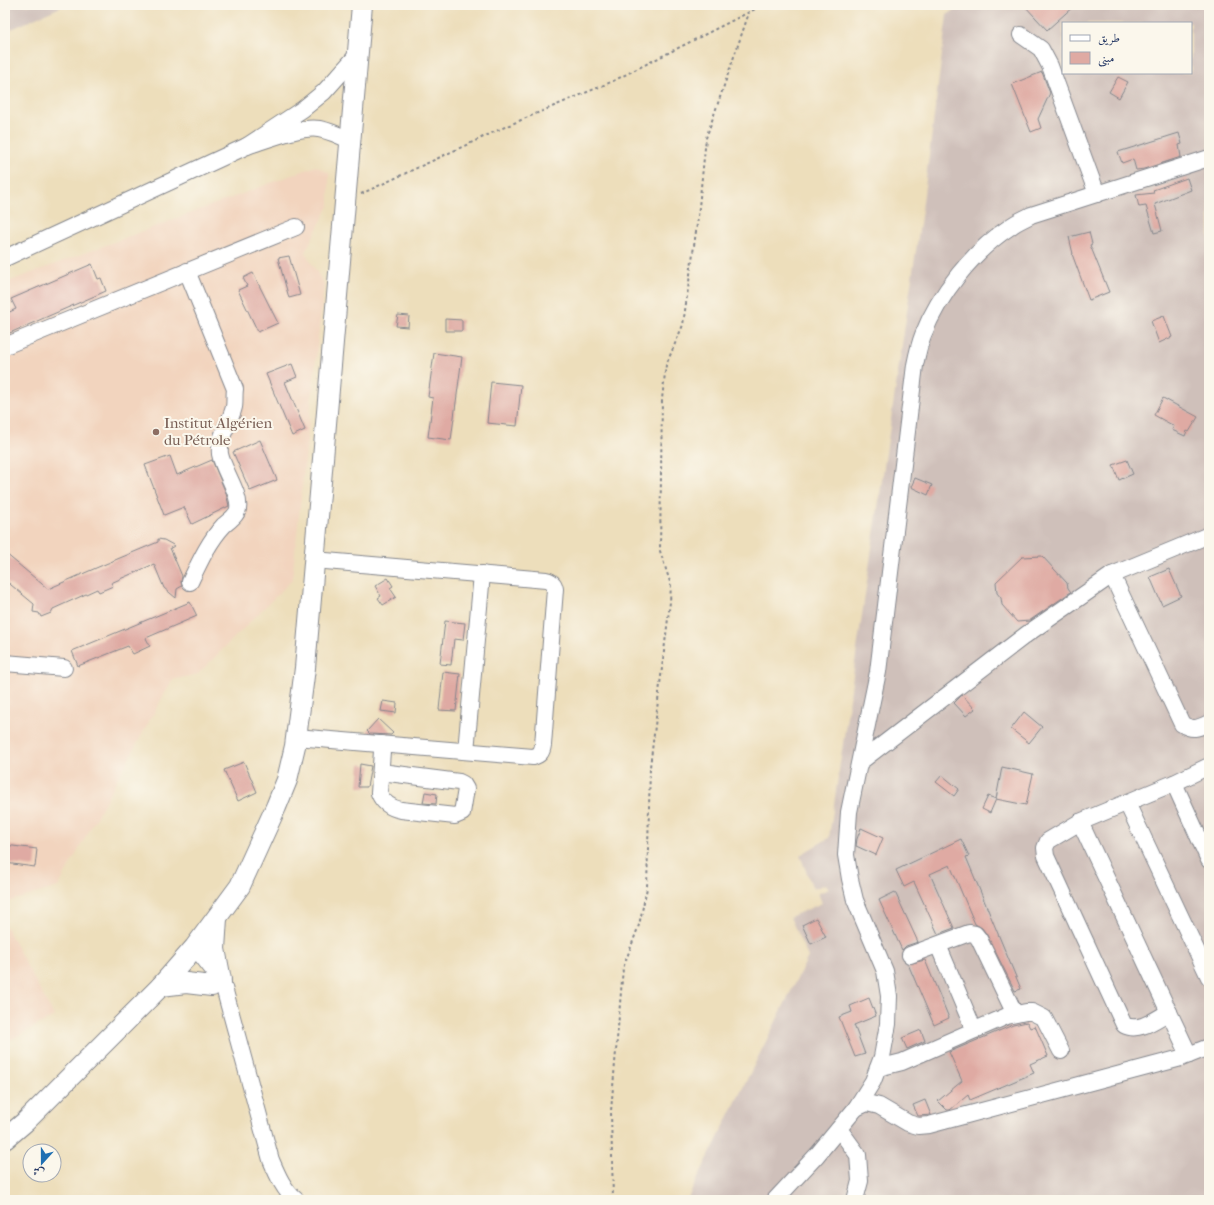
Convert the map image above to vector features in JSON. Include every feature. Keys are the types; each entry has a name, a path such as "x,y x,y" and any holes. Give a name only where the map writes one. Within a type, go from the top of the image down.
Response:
{"main road":[{"path":"5,1139 25,1122 161,986 192,951 240,886 276,808 287,780 296,737 305,668 362,5"},
{"path":"161,986 186,983 219,986 215,949 217,918"}],"street":[{"path":"1021,35 1041,49 1050,66 1097,194"},
{"path":"247,146 303,109 324,92 358,54"},
{"path":"5,258 247,146 310,129 318,129 334,133 351,141"},
{"path":"775,1200 817,1155 856,1108 873,1081 878,1068 882,1057 888,1024 889,996 885,971 855,900 846,855 849,812 878,672 915,365 922,336 948,289 969,262 1010,227 1031,215 1209,158"},
{"path":"5,346 296,227"},
{"path":"187,271 234,389 234,407 221,437 220,452 222,461 238,500 237,512 219,531 199,563 190,582"},
{"path":"860,762 1027,634 1112,575 1209,535"},
{"path":"296,737 533,757 538,756 542,751 543,746 555,589 554,584 551,581 314,560"},
{"path":"466,751 482,574"},
{"path":"1112,575 1182,724 1189,728 1198,728 1209,723"},
{"path":"5,662 64,668"},
{"path":"380,772 459,782 463,784 466,788 462,813 455,816 395,809 387,804 379,793 380,772 382,744"},
{"path":"1169,1012 1139,1028 1124,1025 1046,856 1045,848 1048,841 1080,822 1174,783 1209,766"},
{"path":"1174,783 1209,860"},
{"path":"1127,803 1209,977"},
{"path":"1080,822 1189,1055"},
{"path":"910,955 969,933 975,934 979,939 1015,1014"},
{"path":"938,945 974,1030"},
{"path":"192,951 219,986 271,1160 281,1180 292,1197 296,1200"},
{"path":"878,1068 902,1062 1007,1016 1032,1012 1044,1018 1061,1051"},
{"path":"856,1108 867,1103 879,1106 908,1123 918,1126 929,1125 1173,1060 1209,1047"},
{"path":"839,1129 858,1155 860,1181 855,1200"}],"path":[{"path":"346,201 507,126 611,82 763,5"},
{"path":"613,1200 611,1111 622,968 639,925 647,888 650,767 670,602 671,584 660,551 662,400 666,365 683,325 698,217 706,138 749,13"}],"shaded area":[{"path":"5,5 65,5 5,32"},
{"path":"962,5 1209,5 1209,1200 687,1200 808,957 790,917 822,903 818,893 829,889 826,884 813,889 800,855 829,838 922,210 947,15"},
{"name":"Institut Algérien du Pétrole","path":"316,166 329,173 329,206 305,252 324,284 292,580 198,674 172,680 58,887 5,903 5,283"},
{"path":"5,925 54,1016 5,1043"}],"building":[{"path":"1024,5 1075,5 1047,30"},
{"path":"1042,72 1050,93 1038,119 1041,128 1031,132 1012,84"},
{"path":"1118,77 1128,82 1119,98 1109,92"},
{"path":"1179,133 1182,144 1179,145 1181,157 1144,169 1136,170 1133,159 1122,163 1118,152"},
{"path":"1187,178 1191,190 1155,204 1162,231 1154,233 1146,206 1139,207 1136,195 1154,193 1153,190"},
{"path":"1089,232 1092,244 1090,245 1109,292 1089,300 1072,254 1069,237"},
{"path":"289,256 300,295 289,298 278,258"},
{"path":"92,264 98,279 101,278 106,291 5,335 5,314 16,309 11,299"},
{"path":"253,273 278,323 258,332 238,290 247,286 243,278"},
{"path":"398,315 409,316 408,327 396,326"},
{"path":"1164,316 1172,337 1159,343 1151,321"},
{"path":"445,319 462,320 462,331 445,331"},
{"path":"434,353 462,357 451,440 428,437 433,398 428,397"},
{"path":"292,364 297,377 285,382 305,430 292,436 266,374"},
{"path":"491,382 521,385 517,426 487,423"},
{"path":"1163,398 1198,417 1185,436 1172,430 1174,426 1154,415"},
{"path":"260,440 277,480 250,491 233,452"},
{"path":"170,456 177,475 212,460 226,493 229,506 192,524 184,507 164,515 145,465"},
{"path":"1127,460 1133,474 1119,480 1113,465"},
{"path":"915,478 932,485 928,495 911,487"},
{"path":"158,539 164,540 175,546 170,548 182,576 182,586 177,589 176,598 164,588 154,564 111,583 113,586 99,592 97,589 53,609 51,613 41,617 39,613 33,612 34,604 5,580 5,553 48,589 158,542"},
{"path":"1042,556 1067,583 1071,592 1029,621 1017,622 1002,605 1001,598 997,593 996,582 1022,557"},
{"path":"1169,569 1181,596 1162,605 1150,577"},
{"path":"388,578 393,586 390,588 396,597 383,605 378,598 381,596 375,586"},
{"path":"190,602 197,616 146,638 150,646 133,654 128,646 78,666 72,651"},
{"path":"445,621 465,623 463,640 454,639 451,665 440,664"},
{"path":"443,672 460,674 456,711 439,710"},
{"path":"962,695 975,709 966,716 954,703"},
{"path":"383,701 397,703 396,713 381,711"},
{"path":"1024,712 1042,727 1029,743 1011,729"},
{"path":"378,719 393,733 391,735 370,734 367,731"},
{"path":"244,762 257,792 238,801 224,770"},
{"path":"360,764 371,766 367,787 358,787"},
{"path":"1002,767 1033,774 1026,805 996,799"},
{"path":"942,775 959,789 954,796 936,782"},
{"path":"425,792 437,794 436,804 423,803"},
{"path":"988,796 996,799 990,813 982,809"},
{"path":"861,828 883,838 876,855 856,846"},
{"path":"961,839 969,856 966,857 1021,989 1015,991 987,935 982,928 975,924 950,865 930,874 954,928 938,934 914,882 904,887 896,870"},
{"path":"5,845 37,849 35,867 5,863"},
{"path":"895,892 918,942 906,946 902,950 879,900"},
{"path":"816,918 826,937 811,944 802,925"},
{"path":"925,960 949,1018 934,1025 908,964"},
{"path":"869,998 876,1016 854,1025 865,1054 855,1057 839,1017 852,1012 850,1006"},
{"path":"1027,1022 1030,1028 1035,1026 1048,1056 1030,1064 1034,1073 970,1100 968,1095 950,1110 947,1110 938,1101 962,1081 949,1052 1013,1025"},
{"path":"921,1030 925,1041 907,1049 902,1038"},
{"path":"925,1100 931,1115 918,1116 913,1105"}],"place":[{"name":"Institut Algérien du Pétrole","path":"156,432"}]}
